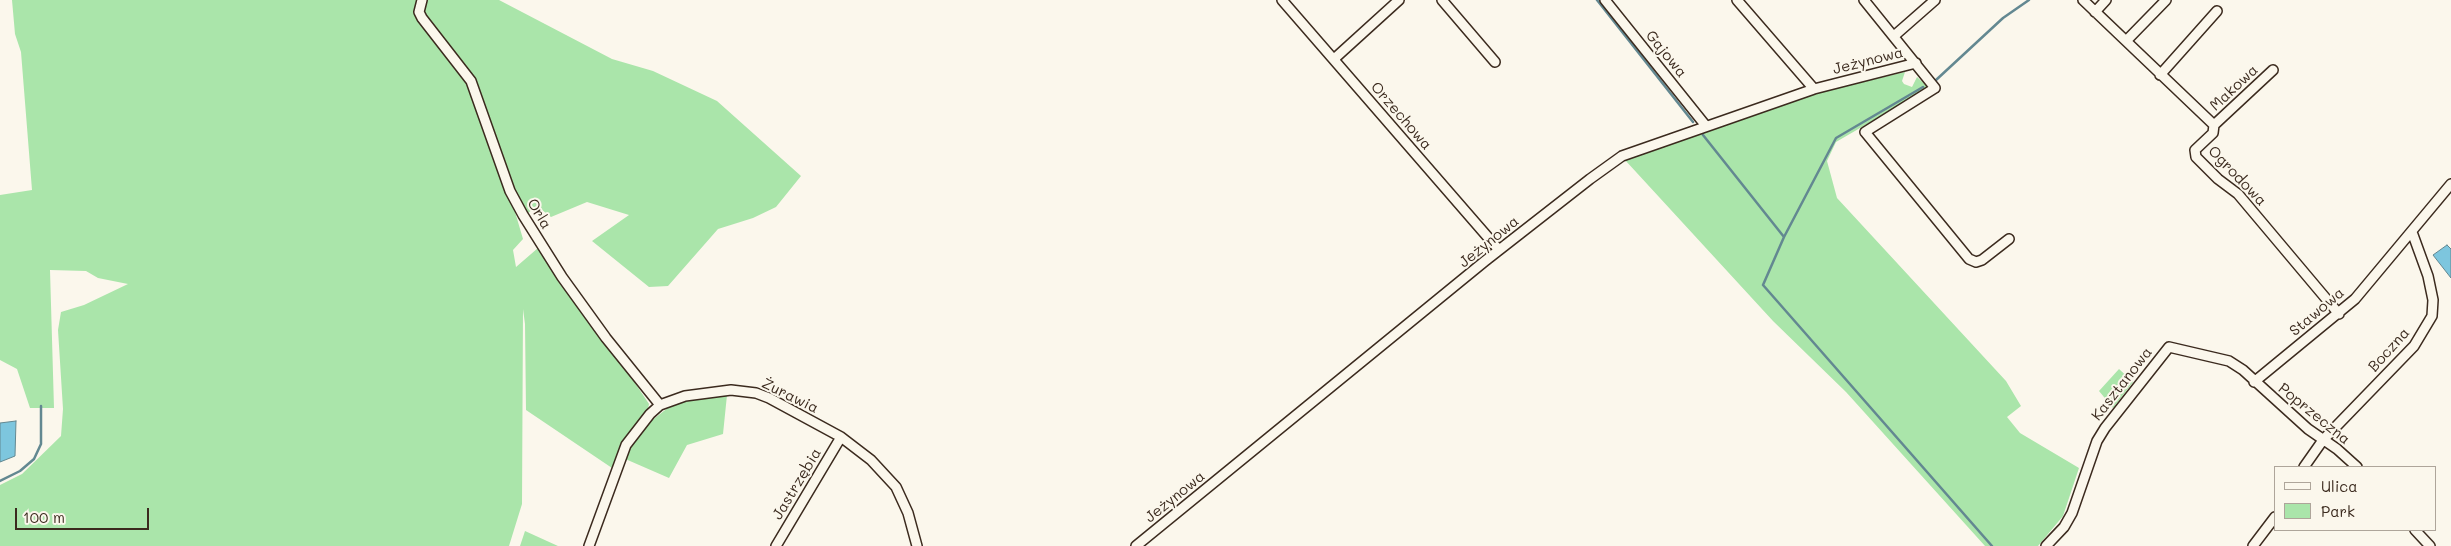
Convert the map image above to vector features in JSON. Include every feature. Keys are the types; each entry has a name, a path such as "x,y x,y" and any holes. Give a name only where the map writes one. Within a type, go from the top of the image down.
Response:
{"street":[{"name":"Orla","path":"422,0 419,12 425,22 471,80 510,191 523,215 562,277 660,405"},
{"name":"Orzechowa","path":"1282,0 1499,250"},
{"path":"1334,59 1399,0"},
{"path":"1442,0 1495,62"},
{"name":"Gajowa","path":"1605,0 1706,126"},
{"path":"1737,0 1814,89"},
{"path":"1864,0 1935,88 1864,132 1969,259 1976,262 1982,260 2009,239"},
{"path":"1894,36 1935,0"},
{"name":"Ogrodowa","path":"2083,0 2214,125 2213,133 2195,150 2196,157 2218,179 2238,194 2339,314"},
{"path":"2095,12 2106,0"},
{"path":"2127,40 2166,0"},
{"path":"2160,75 2218,11"},
{"name":"Jeżynowa","path":"1136,546 1499,250 1622,156 1814,89 1916,63"},
{"name":"Makowa","path":"2214,125 2274,70"},
{"name":"Stawowa","path":"2254,382 2355,299 2451,184"},
{"name":"Boczna","path":"2305,466 2323,440 2414,346 2432,316 2433,300 2428,276 2412,232"},
{"name":"Kasztanowa","path":"2046,546 2064,527 2072,513 2097,441 2105,428 2169,347 2229,361 2243,370 2254,382"},
{"name":"Poprzeczna","path":"2254,382 2356,466"},
{"name":"Żurawia","path":"589,546 626,445 639,426 660,405 703,392 744,391 769,398 841,437 871,460 896,487 908,513 917,546"},
{"name":"Jastrzębia","path":"776,546 841,437"},
{"path":"2253,546 2274,518"},
{"path":"2416,531 2430,546"}],"green space":[{"path":"12,0 499,0 612,59 653,71 717,101 801,176 776,207 753,218 718,229 668,286 649,287 592,241 629,215 587,202 551,217 537,206 528,213 513,205 523,239 513,250 516,267 538,248 583,314 627,371 649,404 648,409 621,443 612,468 526,410 525,324 523,309 522,504 509,546 0,546 0,485 22,474 61,436 63,409 58,330 61,312 84,305 128,284 98,278 86,271 50,270 54,408 30,408 17,369 0,360 0,195 32,190 21,52 15,34"},
{"path":"1905,72 1902,81 1904,84 1912,87 1917,77 1929,88 1836,142 1827,161 1837,198 2006,381 2021,406 2007,417 2020,433 2079,468 2063,516 2038,546 1985,546 1846,392 1773,321 1625,160 1653,148 1817,93"},
{"path":"2119,369 2133,382 2113,408 2099,391"},
{"path":"727,395 723,434 687,445 669,478 623,458 642,428 669,407 687,400"},
{"path":"525,531 558,546 520,546"}],"water":[{"path":"2447,245 2451,249 2451,278 2433,255"},
{"path":"16,421 15,456 0,462 0,423"}],"waterway":[{"path":"1597,0 1693,122"},
{"path":"1936,80 2003,18 2029,0"},
{"path":"1923,87 1836,138 1784,237 1763,285 1992,546"},
{"path":"1703,135 1784,237"},
{"path":"0,481 20,471 34,459 41,444 41,406"}]}
